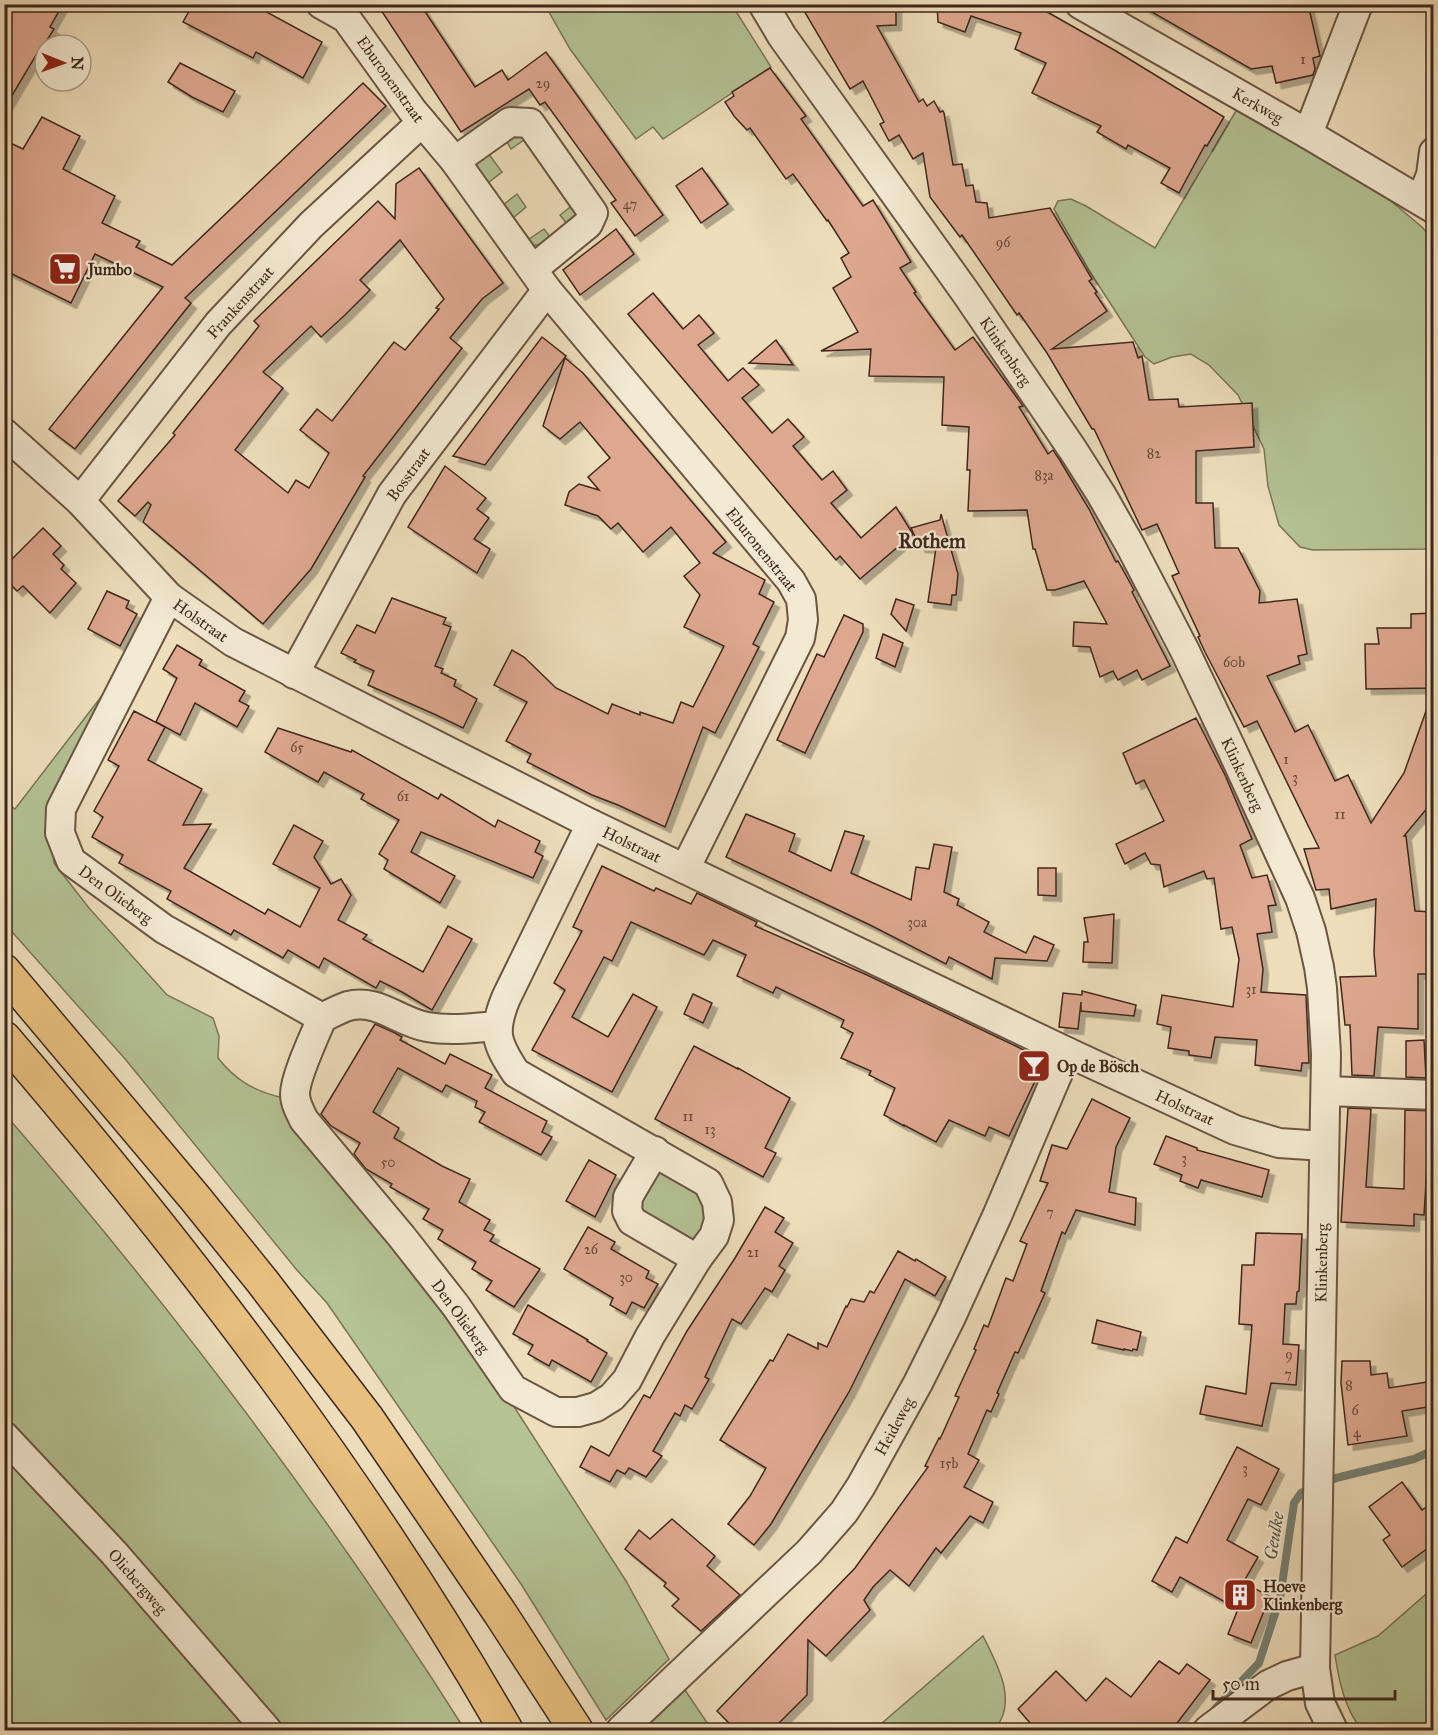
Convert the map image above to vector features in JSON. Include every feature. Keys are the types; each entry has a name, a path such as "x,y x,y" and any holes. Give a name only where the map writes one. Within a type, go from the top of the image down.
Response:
{"highway":[{"path":"4,970 195,1198 367,1418 494,1603 576,1731"},
{"path":"4,1038 155,1218 288,1393 369,1510 422,1592 506,1731"}],"street":[{"name":"Eburonenstraat","path":"321,4 346,18 422,122 455,161 540,280 791,581 801,598 803,620 800,638 685,870"},
{"name":"Klinkenberg","path":"763,4 782,36 966,293 1101,494 1185,651 1300,898 1316,950 1322,988 1326,1091 1315,1668 1320,1703 1333,1731"},
{"name":"Kerkweg","path":"1080,4 1427,204"},
{"path":"1308,134 1358,4"},
{"name":"Frankenstraat","path":"80,501 218,324 311,225 422,122"},
{"path":"455,161 510,122 530,123 593,213 588,224 540,280"},
{"path":"1427,204 1434,152"},
{"name":"Bosstraat","path":"294,674 392,494 540,280"},
{"name":"Holstraat","path":"4,433 80,501 169,597 233,642 685,870 1235,1130 1279,1143 1324,1146"},
{"name":"Den Olieberg","path":"169,597 61,809 60,832 71,861 164,929 322,1018 294,1093 304,1120 449,1297 513,1389 556,1412 578,1412 596,1407 612,1397 627,1380 650,1336 697,1258 714,1236 719,1220 717,1202 708,1183 516,1073 504,1054 498,1039 497,1026"},
{"path":"322,1018 348,1006 368,1005 380,1007 413,1024 429,1028 463,1029 497,1026 498,1016 506,998 591,824"},
{"name":"Heideweg","path":"621,1731 809,1552 844,1512 861,1486 918,1383 951,1317 1045,1107 1067,1052"},
{"path":"1326,1091 1434,1095"},
{"path":"655,1151 628,1197 627,1211 632,1221 697,1258"},
{"name":"Oliebergweg","path":"4,1436 114,1553 267,1731"},
{"path":"1208,1731 1268,1685 1287,1676 1315,1668"}],"green space":[{"path":"577,4 732,5 771,67 663,139 653,127 636,139 570,49 545,5 573,6"},
{"path":"1240,104 1371,184 1423,228 1433,241 1433,549 1313,550 1300,547 1279,525 1268,486 1264,449 1238,395 1209,365 1191,354 1172,357 1154,364 1145,357 1090,272 1054,209 1058,201 1071,199 1155,248"},
{"path":"513,134 520,134 537,141 580,203 578,216 568,225 560,215 574,204 527,138 511,149 506,140"},
{"path":"488,153 502,172 488,183 503,205 517,194 526,207 513,218 529,239 544,229 551,238 541,244 530,245 476,170 478,159"},
{"path":"104,693 77,749 51,832 54,863 89,908 167,995 213,1018 219,1036 218,1058 225,1066 247,1084 284,1098 317,1154 513,1405 626,1581 669,1659 606,1720 521,1584 327,1303 296,1269 126,1060 5,924 4,801 15,809"},
{"path":"4,1113 128,1261 246,1413 359,1569 465,1730 5,1730"},
{"path":"656,1170 700,1188 711,1224 692,1243 639,1216 636,1199"},
{"path":"1433,1588 1433,1730 1362,1730 1347,1704 1335,1655 1378,1636"},
{"path":"983,1636 999,1671 1005,1695 1005,1707 994,1730 874,1730"},
{"path":"685,1690 712,1730 643,1730"}],"building":[{"path":"4,4 63,4 50,27 54,29 52,33 33,33 33,60 4,109"},
{"path":"193,4 252,4 322,42 303,78 256,52 253,58 183,22"},
{"path":"377,4 420,4 475,87 502,70 508,80 546,52 663,215 635,236 611,203 616,200 545,102 540,105 529,89 461,132"},
{"path":"800,4 896,4 896,25 877,26 919,102 923,99 927,106 934,101 940,112 943,111 953,165 962,164 966,186 973,185 976,202 987,203 989,218 1050,208 1092,279 1089,281 1107,311 1052,349 1133,342 1138,358 1142,356 1149,400 1178,399 1179,407 1252,403 1254,447 1196,451 1196,503 1213,503 1215,548 1238,548 1260,591 1259,603 1297,599 1307,654 1298,656 1300,664 1267,676 1295,732 1308,725 1335,781 1348,775 1371,823 1404,773 1431,697 1434,697 1434,800 1404,836 1406,836 1415,911 1434,912 1434,974 1418,974 1418,1029 1378,1027 1374,1076 1352,1075 1350,1025 1345,1025 1340,977 1376,976 1374,953 1376,899 1331,909 1329,889 1316,890 1304,849 1319,848 1257,721 1244,727 1205,652 1172,576 1179,573 1157,524 1142,530 1094,429 1047,353 1019,313 1017,315 962,235 960,237 930,197 923,153 913,159 899,135 889,141 880,124 884,122 863,81 850,89"},
{"path":"937,4 1031,4 1116,51 1224,117 1207,146 1205,145 1179,193 1161,183 1170,168 1128,145 1126,149 1097,132 1101,126 1032,93 1046,63 1015,49 1021,33 971,16 965,32 938,22"},
{"path":"1138,4 1308,4 1320,56 1313,58 1315,69 1313,75 1276,83 1272,66 1251,69"},
{"path":"180,63 235,91 223,112 168,82"},
{"path":"770,68 806,116 801,119 863,206 873,200 911,262 900,268 916,292 914,293 955,350 973,337 1023,406 1019,407 1048,454 1053,450 1134,590 1132,592 1170,666 1142,680 1137,670 1118,680 1113,671 1100,677 1090,647 1073,646 1074,622 1107,624 1084,581 1055,590 1047,590 1035,549 1033,549 1027,510 968,511 969,427 942,425 944,377 869,376 871,349 821,351 858,332 833,288 851,277 841,258 849,253 828,220 793,174 786,179 750,128 747,130 725,102 734,96 732,92"},
{"path":"363,83 386,106 185,298 191,303 75,449 49,429 163,287 95,254 71,303 4,270 4,140 23,149 42,117 80,136 63,169 115,196 102,223 140,241 136,247 172,265"},
{"path":"419,168 503,283 482,299 450,338 462,348 363,476 365,477 311,569 263,624 143,522 151,505 148,502 135,516 118,501 175,435 173,433 259,326 254,321 378,201 395,219 396,184","holes":["400,240 444,299 436,308 439,309 405,350 394,342 332,421 317,409 300,430 329,453 309,488 296,480 288,493 235,450 283,388 263,372 311,326 321,337 345,315 370,290 360,280"]},
{"path":"702,168 728,204 701,223 676,186"},
{"path":"616,229 634,254 580,295 563,270"},
{"path":"653,293 683,329 699,315 714,333 698,345 728,381 743,368 759,385 742,398 772,433 788,419 804,437 793,446 822,480 833,471 847,490 831,503 861,538 896,507 913,534 860,579 840,556 836,560 628,314"},
{"path":"542,337 566,356 485,465 453,456"},
{"path":"776,340 793,365 749,363"},
{"path":"565,358 583,373 726,542 713,553 765,580 759,594 774,602 753,644 759,647 715,733 703,727 665,827 592,795 527,762 531,754 506,741 527,702 494,685 512,650 524,657 556,688 608,714 612,704 640,715 640,712 673,723 681,702 693,707 724,646 684,627 700,595 684,576 700,563 671,527 643,552 618,523 611,529 598,516 565,505 569,492 579,484 599,490 588,477 610,458 580,422 560,439 543,426"},
{"path":"445,466 486,498 477,509 489,518 474,539 490,549 477,573 408,527"},
{"path":"941,514 958,574 956,595 952,595 951,605 928,602 936,548 920,547 911,528 940,520"},
{"path":"43,528 61,546 53,554 64,565 61,569 76,583 50,613 23,586 17,591 4,578 4,567"},
{"path":"107,591 129,601 126,608 137,614 120,646 88,629"},
{"path":"392,598 446,618 443,624 451,627 435,666 443,669 441,673 456,680 454,686 477,699 463,728 368,685 374,671 341,653 357,625 375,633"},
{"path":"896,599 914,605 906,631 891,614"},
{"path":"1434,613 1434,688 1366,689 1365,644 1379,644 1377,628 1411,628 1411,614"},
{"path":"844,615 863,624 863,632 805,753 777,740 817,654 824,657"},
{"path":"883,634 903,643 895,667 876,658"},
{"path":"177,645 202,660 199,665 245,691 239,701 249,706 237,727 195,703 180,735 156,722 177,678 163,669"},
{"path":"134,711 165,727 148,760 202,789 183,825 211,824 184,868 265,914 268,909 300,927 320,888 273,864 294,825 323,841 314,857 331,884 341,879 351,895 338,920 367,935 363,939 423,972 448,926 472,939 432,1010 380,981 376,988 324,958 319,968 288,950 283,958 234,930 231,935 167,899 171,891 119,863 123,855 92,837 103,817 94,811 119,766 108,760"},
{"path":"1196,718 1225,775 1252,839 1240,845 1252,878 1267,875 1276,905 1268,906 1272,932 1257,934 1263,969 1261,992 1306,995 1309,1063 1302,1063 1301,1071 1255,1065 1257,1040 1215,1037 1211,1058 1189,1055 1189,1051 1168,1048 1171,1027 1157,1024 1162,995 1233,1007 1239,959 1232,927 1221,929 1214,878 1207,879 1204,871 1164,887 1160,865 1151,864 1145,853 1125,864 1116,844 1164,821 1144,780 1136,784 1123,753"},
{"path":"278,728 351,752 352,750 438,799 441,794 495,827 498,820 540,841 535,852 543,856 533,878 421,832 411,852 455,876 440,903 384,869 388,860 379,854 399,820 361,799 364,794 324,772 318,782 265,752"},
{"path":"746,814 795,834 789,851 831,871 845,831 864,836 851,873 911,900 916,867 929,869 934,844 952,847 944,892 959,899 957,905 989,922 984,932 1026,953 1034,936 1054,945 1047,961 995,958 992,979 949,957 946,964 870,925 726,857"},
{"path":"602,866 654,891 656,888 691,904 697,893 757,922 755,926 867,975 1045,1060 1009,1136 989,1127 985,1136 949,1120 936,1142 884,1115 895,1088 869,1075 871,1071 841,1058 853,1033 841,1027 844,1020 776,987 773,993 737,976 746,955 713,940 704,955 631,922 612,961 604,957 572,1017 608,1037 633,994 657,1007 612,1092 532,1050 565,990 554,983 582,931 573,927"},
{"path":"1038,868 1056,868 1056,896 1038,895"},
{"path":"1114,914 1112,963 1083,962 1084,942 1088,942 1084,918"},
{"path":"1082,991 1136,1005 1134,1016 1081,1011 1081,1002 1078,1029 1059,1027 1063,993 1082,995"},
{"path":"693,994 712,1003 703,1023 684,1014"},
{"path":"375,1024 402,1037 400,1040 445,1064 450,1054 492,1075 485,1088 547,1121 542,1132 552,1137 541,1155 479,1122 485,1112 475,1107 477,1101 446,1085 442,1092 398,1068 373,1112 399,1128 394,1138 442,1166 470,1179 459,1202 490,1220 484,1230 494,1235 490,1241 540,1269 514,1307 486,1290 492,1281 472,1269 476,1262 438,1239 443,1230 423,1219 429,1209 390,1187 392,1184 366,1169 354,1154 360,1143 331,1126 321,1114"},
{"path":"1424,1040 1426,1078 1406,1077 1406,1041"},
{"path":"694,1046 790,1098 765,1148 776,1153 763,1177 655,1119"},
{"path":"1092,1099 1130,1118 1116,1147 1109,1192 1136,1198 1135,1225 1076,1210 1065,1234 1062,1232 1041,1291 1045,1293 1018,1353 1015,1352 991,1412 987,1410 968,1454 979,1460 964,1487 993,1502 983,1523 970,1516 941,1553 936,1548 909,1586 890,1570 864,1600 870,1610 826,1656 808,1640 807,1695 771,1731 737,1731 717,1711 855,1568 928,1467 925,1466 959,1397 955,1396 976,1350 974,1349 984,1325 988,1327 1006,1278 1013,1281 1027,1244 1020,1241 1048,1183 1040,1181 1052,1145 1067,1149"},
{"path":"1348,1108 1371,1109 1366,1187 1404,1189 1405,1110 1434,1111 1434,1166 1427,1166 1424,1215 1414,1214 1414,1226 1341,1222"},
{"path":"1166,1136 1197,1148 1197,1150 1269,1170 1262,1197 1201,1180 1198,1188 1180,1181 1182,1175 1154,1164"},
{"path":"589,1160 616,1175 595,1217 566,1201"},
{"path":"765,1207 784,1218 775,1232 793,1243 779,1266 785,1270 772,1292 765,1288 741,1324 732,1319 705,1377 709,1379 692,1409 685,1405 680,1416 675,1413 653,1451 662,1456 646,1477 629,1468 625,1474 617,1470 610,1482 580,1467 591,1446 609,1456 644,1395 650,1398 687,1331"},
{"path":"588,1227 615,1242 611,1249 649,1271 646,1278 658,1284 644,1308 632,1302 626,1314 610,1305 613,1298 564,1269"},
{"path":"1256,1233 1302,1234 1299,1291 1296,1304 1285,1304 1283,1344 1299,1345 1296,1385 1271,1383 1262,1426 1200,1414 1206,1386 1246,1394 1252,1325 1239,1324 1242,1265 1254,1265"},
{"path":"898,1251 946,1277 935,1296 905,1279 849,1392 771,1524 754,1545 728,1524 750,1496 766,1468 720,1440 770,1360 773,1361 788,1334 818,1349 818,1343 827,1347 851,1299 864,1302 870,1291 874,1293"},
{"path":"528,1305 607,1353 591,1382 552,1360 549,1366 528,1354 533,1345 513,1334"},
{"path":"1097,1320 1141,1332 1137,1350 1124,1350 1092,1343"},
{"path":"1342,1361 1370,1361 1371,1375 1387,1373 1389,1388 1434,1381 1434,1406 1402,1411 1407,1436 1348,1445 1341,1383"},
{"path":"1237,1447 1279,1469 1261,1505 1248,1499 1227,1540 1258,1557 1243,1583 1270,1596 1251,1643 1228,1634 1238,1609 1180,1577 1172,1592 1152,1581 1176,1537 1187,1543"},
{"path":"1402,1482 1422,1510 1434,1502 1434,1541 1402,1567 1383,1540 1390,1535 1369,1507"},
{"path":"672,1519 715,1556 707,1566 740,1595 701,1631 672,1606 679,1599 664,1586 666,1583 625,1549 639,1530 650,1539"},
{"path":"1159,1661 1179,1674 1187,1664 1210,1680 1171,1731 1037,1731 1018,1709 1056,1671 1086,1701 1106,1678 1131,1697"}],"waterway":[{"name":"Geulke","path":"1326,1483 1336,1478 1414,1459 1434,1450"},
{"name":"Geulke","path":"1215,1709 1259,1663 1280,1598 1294,1503 1301,1493 1312,1488"}],"place":[{"name":"Jumbo","path":"65,269"},
{"name":"Op de Bösch","path":"1034,1066"},
{"name":"Hoeve Klinkenberg","path":"1240,1595"}],"district":[{"name":"Rothem","path":"932,541"}]}
